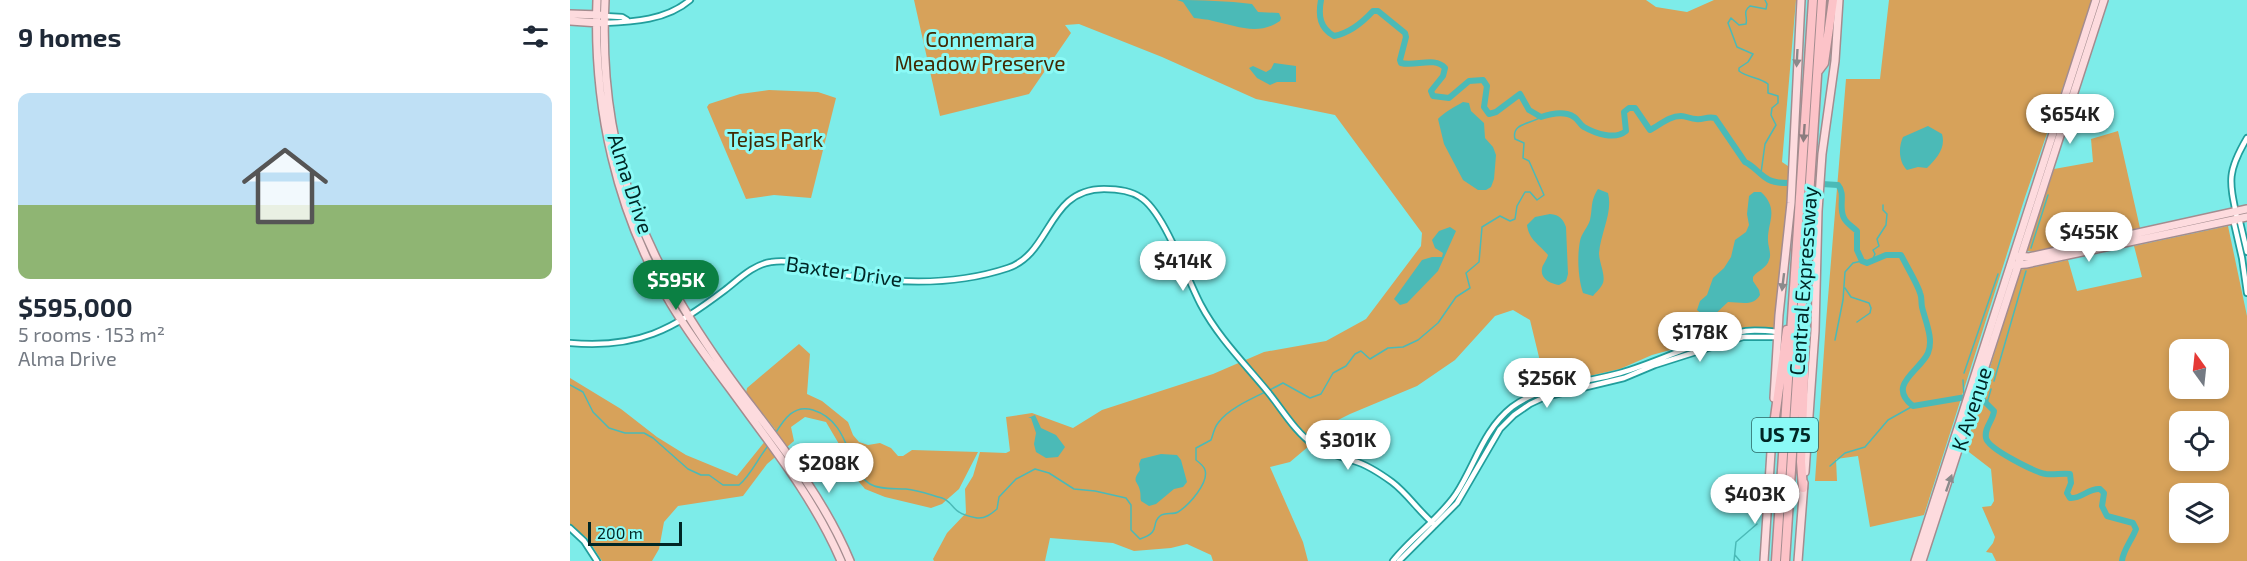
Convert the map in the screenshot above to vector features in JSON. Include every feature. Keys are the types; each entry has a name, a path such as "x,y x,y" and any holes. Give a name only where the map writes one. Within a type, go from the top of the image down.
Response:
{"highway":[{"name":"Central Expressway","path":"1776,561 1813,0"},
{"name":"Central Expressway","path":"1802,161 1818,71 1822,0"},
{"path":"1818,71 1824,63 1833,0"},
{"name":"Central Expressway","path":"1785,561 1800,336 1800,203"},
{"path":"1772,439 1778,408 1786,333 1793,309"},
{"path":"1800,336 1805,348 1801,462 1803,488"}],"main road":[{"name":"Alma Drive","path":"597,0 600,19 602,85 616,153 634,208 685,319 801,480 850,561"},
{"name":"Alma Drive","path":"600,19 605,0"},
{"name":"Central Expressway","path":"1764,561 1778,335 1800,203 1792,184 1802,161 1801,0"},
{"name":"Central Expressway","path":"1798,561 1815,331 1821,164 1835,61 1839,0"},
{"name":"K Avenue","path":"1919,559 2098,5 2104,0"},
{"path":"570,14 600,19"},
{"path":"570,21 600,19"},
{"path":"2015,260 2108,243 2236,214 2247,209"},
{"path":"2236,214 2247,217"},
{"name":"Alma Drive","path":"835,539 841,561"}],"street":[{"path":"600,19 622,22 659,16 675,10 690,0"},
{"path":"2247,138 2234,161 2230,176 2236,214 2247,252"},
{"name":"Baxter Drive","path":"570,343 594,345 626,342 659,332 685,319 750,271 769,262 795,262 850,275 895,281 938,281 1007,268 1023,261 1037,246 1057,211 1071,199 1089,191 1107,189 1124,191 1140,197 1162,220 1202,306 1302,435 1328,453 1355,461 1394,483 1432,523"},
{"path":"2236,214 2234,223 2247,293"},
{"path":"1399,561 1456,494 1483,440 1506,413 1546,390 1592,383 1746,331 1778,335"},
{"path":"1393,561 1432,523 1457,503 1494,437 1528,401"},
{"path":"1506,413 1510,418"},
{"path":"570,528 584,541 597,561"}],"green space":[{"name":"Connemara Meadow Preserve","path":"914,0 1646,0 1656,7 1687,12 1714,0 1796,0 1782,162 1791,168 1785,247 1774,330 1746,329 1652,355 1620,369 1546,386 1530,320 1513,310 1495,316 1455,360 1417,386 1350,414 1310,434 1309,446 1290,462 1270,467 1303,542 1308,561 1213,561 1211,555 1187,544 1171,548 1134,551 1113,543 1050,538 1045,561 934,561 947,533 966,513 965,489 973,476 980,452 1006,453 1010,451 1006,417 1032,413 1073,428 1102,410 1213,374 1264,352 1326,341 1366,319 1421,246 1422,233 1335,115 1256,99 1162,57 1079,24 1065,25 1071,33 1029,94 940,116"},
{"path":"1889,0 2093,0 2025,197 1924,515 1870,527 1858,456 1836,459 1837,481 1815,481 1846,79 1880,79"},
{"name":"Tejas Park","path":"769,90 818,92 836,98 811,198 774,195 746,199 707,107 709,104 740,94"},
{"path":"2118,131 2140,228 2035,252 2027,251 2054,169 2093,162 2091,139"},
{"path":"2228,226 2247,316 2247,561 1996,561 1992,553 1986,552 1995,537 1982,507 1991,506 1994,501 1991,469 1965,449 2020,270 2068,260 2077,291 2142,277 2134,246"},
{"path":"799,344 810,354 807,394 822,401 848,422 853,435 859,442 868,445 880,443 891,448 898,456 903,456 912,450 978,452 959,489 942,504 931,508 885,497 865,489 853,475 826,422 805,417 791,427 794,441 767,464 743,496 678,506 664,522 659,549 652,561 602,561 587,538 570,525 570,378 621,409 657,437 686,455 737,476 775,429 746,393 747,388"}],"water":[{"path":"1177,0 1252,4 1258,12 1279,13 1281,18 1272,26 1264,28 1239,27 1194,18 1183,2"},
{"path":"1274,63 1296,66 1296,82 1277,82 1270,85 1257,78 1249,68 1253,66 1266,72"},
{"path":"1463,102 1469,103 1471,111 1484,123 1485,138 1493,147 1496,155 1494,179 1491,187 1486,190 1478,190 1463,180 1444,144 1438,119"},
{"path":"1928,126 1942,134 1943,144 1940,152 1927,168 1918,167 1907,170 1900,155 1903,137"},
{"path":"1598,189 1608,193 1609,207 1599,253 1603,282 1593,296 1583,293 1578,253"},
{"path":"1754,192 1761,192 1767,198 1771,210 1768,234 1770,258 1753,277 1760,295 1750,302 1728,302 1713,316 1704,316 1697,310 1700,301 1707,295 1713,278 1724,268 1731,257 1735,240 1746,232 1749,225 1747,214 1749,196"},
{"path":"1550,214 1561,218 1566,227 1568,274 1566,281 1559,285 1544,278 1542,267 1548,255 1532,238 1527,225 1535,217"},
{"path":"1450,227 1456,231 1438,271 1407,303 1400,305 1394,299 1422,260 1442,257 1443,253 1435,248 1432,240 1439,231"},
{"path":"1035,415 1041,428 1056,435 1065,447 1058,457 1046,458 1036,452 1034,444 1036,433 1031,418 1028,418"},
{"path":"1161,454 1177,455 1181,460 1187,482 1183,487 1174,489 1156,504 1149,506 1141,501 1136,481 1140,470 1139,464 1141,459"}],"waterway":[{"path":"1321,0 1321,21 1329,33 1334,36 1355,27 1373,11 1378,11 1405,33 1401,63 1430,62 1445,68 1443,76 1431,91 1433,96 1449,98 1469,81 1483,80 1487,86 1484,107 1489,114 1496,112 1520,94 1529,110 1541,117 1553,114 1570,115 1589,130 1611,136 1626,131 1624,112 1629,108 1635,108 1650,130 1677,116 1692,119 1715,118 1745,162 1769,180 1796,183"},
{"path":"1761,173 1765,144 1776,125 1771,115 1772,108 1778,103 1778,96 1768,93 1768,84 1765,82 1739,71 1739,68 1748,62 1753,54 1737,47 1728,23 1731,18 1739,25 1746,24 1748,8 1750,6 1766,9 1765,0"},
{"path":"775,434 790,414 800,409 813,410 826,416 835,425 842,435 856,468 870,484 883,488 915,490 942,498 961,513 977,518 985,517 997,509 999,497 1016,479 1035,469 1049,473 1074,489 1126,498 1131,505 1131,530 1140,539 1151,534 1160,516 1178,512 1197,493 1204,481 1205,470 1196,460 1196,448 1211,440 1217,425 1231,411 1283,383 1310,398 1321,394 1333,373 1346,366 1355,354 1361,351 1370,359 1388,348 1403,347 1418,340 1438,323 1456,297 1470,288 1466,273 1479,262 1482,227 1500,216 1510,221 1515,219 1517,206 1525,192 1530,192 1537,200 1544,195 1529,161 1523,158 1524,143 1515,139 1516,130 1519,127 1541,117"},
{"path":"1806,183 1838,185 1841,192 1842,214 1846,222 1857,231 1857,250 1862,261 1867,263 1886,255 1901,255 1917,285 1921,295 1930,348 1924,360 1907,378 1903,391 1906,398 1913,406 1972,396 1980,397 1994,411 1987,427 1986,438 1995,448 2023,465 2040,472 2070,474 2071,483 2067,493 2070,498 2100,489 2104,493 2102,506 2107,516 2133,523 2136,529 2122,561"},
{"path":"2031,248 2048,195"},
{"path":"1872,261 1875,254 1873,250 1879,246 1877,239 1886,225 1887,214 1883,210 1883,205"},
{"path":"1835,340 1843,300 1845,272 1853,263 1862,261"},
{"path":"1994,381 2026,271"},
{"path":"1964,373 1998,274"},
{"path":"1845,288 1851,297 1869,303 1871,308 1870,313 1857,322"},
{"path":"1963,380 1964,397"},
{"path":"570,385 583,392 593,412 609,428 625,433 644,433 653,438 688,469 701,475 709,475 723,485 739,485 768,446"},
{"path":"1987,403 1991,389"},
{"path":"1830,466 1845,453 1865,447 1888,420 1913,406"},
{"path":"1734,561 1736,542 1757,524"},
{"path":"1735,555 1740,561"}]}
